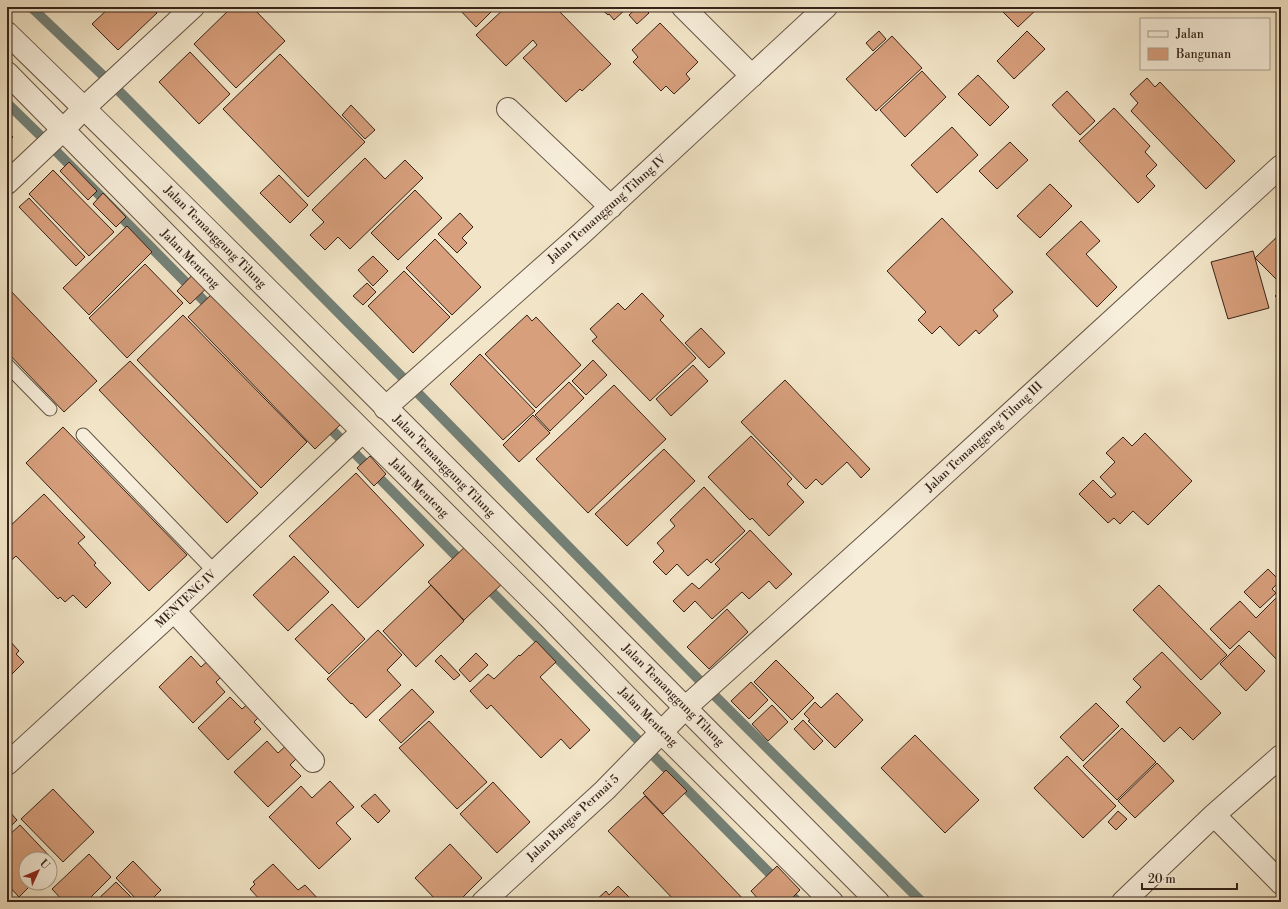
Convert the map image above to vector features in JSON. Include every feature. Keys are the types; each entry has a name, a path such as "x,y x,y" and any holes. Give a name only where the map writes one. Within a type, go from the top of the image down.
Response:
{"street":[{"path":"7,183 84,108 193,7"},
{"path":"682,7 752,76"},
{"name":"Jalan Temanggung Tilung IV","path":"386,408 611,207 826,7"},
{"name":"Jalan Temanggung Tilung","path":"7,33 240,262 878,902"},
{"name":"Jalan Menteng","path":"7,73 362,432 550,617 662,732 832,902"},
{"path":"508,109 611,207"},
{"name":"Jalan Temanggung Tilung III","path":"662,732 685,708 883,530 1281,166"},
{"name":"MENTENG IV","path":"7,764 174,611 362,432"},
{"path":"174,611 314,761"},
{"name":"Jalan Bangas Permai 5","path":"483,902 604,790 662,732"},
{"path":"1123,902 1214,815 1281,756"},
{"path":"1214,815 1281,883"}],"lane":[{"path":"7,365 50,410"},
{"path":"83,435 215,572"}],"building":[{"path":"110,7 151,7 157,13 118,50 92,24"},
{"path":"232,7 252,7 285,41 236,88 194,44"},
{"path":"461,7 496,7 476,27 459,9"},
{"path":"506,7 555,7 611,64 582,91 580,89 566,102 523,58 537,45 533,40 506,66 476,35"},
{"path":"599,7 628,7 614,20 609,14 608,15"},
{"path":"638,7 643,7 649,13 637,24 629,15"},
{"path":"998,7 1039,7 1018,27"},
{"path":"660,23 698,62 686,74 690,79 674,94 666,86 661,91 633,62 638,57 632,50"},
{"path":"879,31 886,39 873,51 866,43"},
{"path":"1027,31 1045,49 1014,79 997,61"},
{"path":"892,36 922,68 876,111 846,79"},
{"path":"190,52 230,94 199,124 159,82"},
{"path":"280,54 365,142 308,197 223,109"},
{"path":"922,71 946,97 905,137 880,110"},
{"path":"978,75 1009,107 990,126 958,94"},
{"path":"1147,78 1155,87 1160,82 1235,161 1206,189 1131,111 1138,103 1130,94"},
{"path":"1067,91 1095,121 1080,135 1052,105"},
{"path":"351,105 375,130 365,139 342,115"},
{"path":"1114,108 1150,146 1145,152 1157,165 1146,176 1155,186 1138,203 1079,141"},
{"path":"952,127 978,155 937,193 911,165"},
{"path":"7,131 13,137 7,143"},
{"path":"1010,142 1028,160 997,189 979,171"},
{"path":"365,158 385,179 405,160 423,178 350,249 338,237 325,250 310,235 324,222 312,210"},
{"path":"69,162 97,191 88,200 60,171"},
{"path":"53,170 114,232 89,256 29,194"},
{"path":"279,175 308,205 290,223 260,193"},
{"path":"1050,184 1072,206 1040,238 1017,216"},
{"path":"415,190 442,218 398,260 371,233"},
{"path":"103,193 126,217 116,227 93,204"},
{"path":"29,198 85,257 76,266 19,207"},
{"path":"460,213 473,227 462,238 467,243 457,253 438,234"},
{"path":"942,218 1013,292 993,310 998,316 979,334 976,330 959,346 940,326 932,334 918,320 926,312 887,271"},
{"path":"1081,221 1100,241 1086,254 1117,287 1097,307 1046,254"},
{"path":"127,226 152,252 89,315 63,288"},
{"path":"1281,233 1281,276 1277,280 1255,258"},
{"path":"435,239 481,287 452,315 406,268"},
{"path":"1253,251 1269,308 1228,319 1211,262"},
{"path":"373,256 388,271 373,286 358,270"},
{"path":"145,264 183,303 127,358 89,318"},
{"path":"197,270 211,284 190,304 177,291"},
{"path":"404,271 450,317 413,353 368,306"},
{"path":"367,283 376,292 363,305 353,296"},
{"path":"7,287 97,381 64,412 7,352"},
{"path":"1281,290 1281,302 1275,296"},
{"path":"214,292 341,424 315,449 188,317"},
{"path":"642,293 664,316 660,320 696,358 650,401 592,341 597,337 590,329 618,303 625,310"},
{"path":"183,315 307,442 261,488 137,360"},
{"path":"527,315 532,321 536,317 581,365 536,408 485,354"},
{"path":"701,328 725,353 709,368 685,343"},
{"path":"480,354 535,411 503,440 450,384"},
{"path":"593,360 607,375 586,395 572,381"},
{"path":"130,361 258,493 227,523 99,390"},
{"path":"693,365 708,381 671,416 656,399"},
{"path":"785,380 870,469 861,478 847,462 822,485 816,479 806,489 741,422"},
{"path":"569,382 584,398 550,431 535,415"},
{"path":"614,385 666,439 588,513 536,459"},
{"path":"533,415 550,433 519,462 503,445"},
{"path":"63,427 187,555 149,591 26,463"},
{"path":"1145,433 1192,481 1148,525 1133,511 1120,524 1114,518 1108,523 1079,494 1093,480 1111,498 1116,494 1100,477 1115,462 1106,453 1123,437 1132,446"},
{"path":"751,436 792,479 787,484 804,502 769,536 752,518 750,520 708,477"},
{"path":"664,449 695,481 627,546 595,514"},
{"path":"370,456 386,474 374,486 357,468"},
{"path":"356,473 424,545 358,608 289,536"},
{"path":"704,487 745,531 711,563 707,559 688,576 677,564 666,575 653,562 664,551 657,543 675,526 670,520"},
{"path":"44,494 85,537 78,543 96,563 94,565 111,583 86,608 73,595 65,602 60,597 58,599 16,556 7,564 7,529"},
{"path":"750,530 792,574 776,589 769,581 749,599 742,592 712,619 695,601 684,612 673,601 692,583 699,589 720,569 715,564"},
{"path":"469,543 505,581 464,620 428,582"},
{"path":"294,556 329,592 288,631 253,595"},
{"path":"1268,569 1280,581 1272,589 1276,593 1260,608 1244,592"},
{"path":"431,585 464,621 416,667 383,631"},
{"path":"1159,585 1227,655 1201,680 1133,610"},
{"path":"1280,594 1281,664 1249,631 1230,649 1210,629 1240,601 1256,618"},
{"path":"332,604 365,639 329,674 295,639"},
{"path":"727,609 748,632 709,669 687,647"},
{"path":"378,630 402,655 387,670 401,685 366,718 327,679"},
{"path":"7,638 19,651 16,654 24,662 7,679"},
{"path":"536,641 556,662 540,677 590,730 570,749 561,739 541,758 491,705 487,709 470,691 488,674 494,679"},
{"path":"1239,645 1265,671 1246,691 1220,664"},
{"path":"1162,652 1221,713 1193,740 1180,727 1164,742 1126,702 1141,687 1133,679"},
{"path":"476,653 488,665 470,682 459,670"},
{"path":"441,655 460,675 454,680 435,661"},
{"path":"191,656 201,667 210,659 224,674 216,682 225,692 193,723 159,687"},
{"path":"776,660 814,698 792,720 754,682"},
{"path":"751,682 768,700 749,719 731,701"},
{"path":"412,689 434,712 401,743 379,720"},
{"path":"837,693 863,720 835,748 808,721 810,720 804,714 815,702 821,708"},
{"path":"230,697 242,709 252,700 264,712 254,722 261,729 228,760 198,728"},
{"path":"1096,703 1119,726 1083,761 1060,737"},
{"path":"772,705 788,722 768,741 752,724"},
{"path":"803,720 823,741 814,750 794,729"},
{"path":"429,721 487,782 457,809 399,748"},
{"path":"1122,728 1156,762 1117,800 1083,766"},
{"path":"915,735 979,800 945,833 881,768"},
{"path":"267,741 278,753 289,743 300,755 290,765 301,776 268,807 234,772"},
{"path":"1067,756 1116,806 1083,838 1034,788"},
{"path":"1157,763 1174,781 1135,818 1118,801"},
{"path":"666,770 687,791 663,814 643,793"},
{"path":"330,781 354,807 336,823 351,839 319,869 269,817 301,786 312,798"},
{"path":"493,782 530,822 497,853 460,814"},
{"path":"53,789 94,832 63,862 58,857 58,851 52,851 21,819"},
{"path":"375,794 390,811 378,823 361,806"},
{"path":"645,796 746,902 676,902 608,831"},
{"path":"7,809 17,820 7,830"},
{"path":"1118,811 1127,819 1116,830 1108,822"},
{"path":"20,825 45,851 18,851 18,891 25,891 19,897 7,884 7,837"},
{"path":"450,844 482,878 458,902 438,902 415,878"},
{"path":"89,854 111,877 86,902 64,902 54,891 58,891 58,883"},
{"path":"133,861 161,890 149,902 139,902 116,878"},
{"path":"273,864 298,890 305,885 321,902 262,902 250,889 255,884 253,882"},
{"path":"777,866 800,890 788,902 761,902 751,891"},
{"path":"116,882 136,902 95,902"},
{"path":"618,886 634,902 594,902 606,891 609,895"}],"waterway":[{"path":"31,7 111,83 707,688 922,902"},
{"path":"7,103 213,310"},
{"path":"324,422 465,565"},
{"path":"483,583 798,902"}]}
